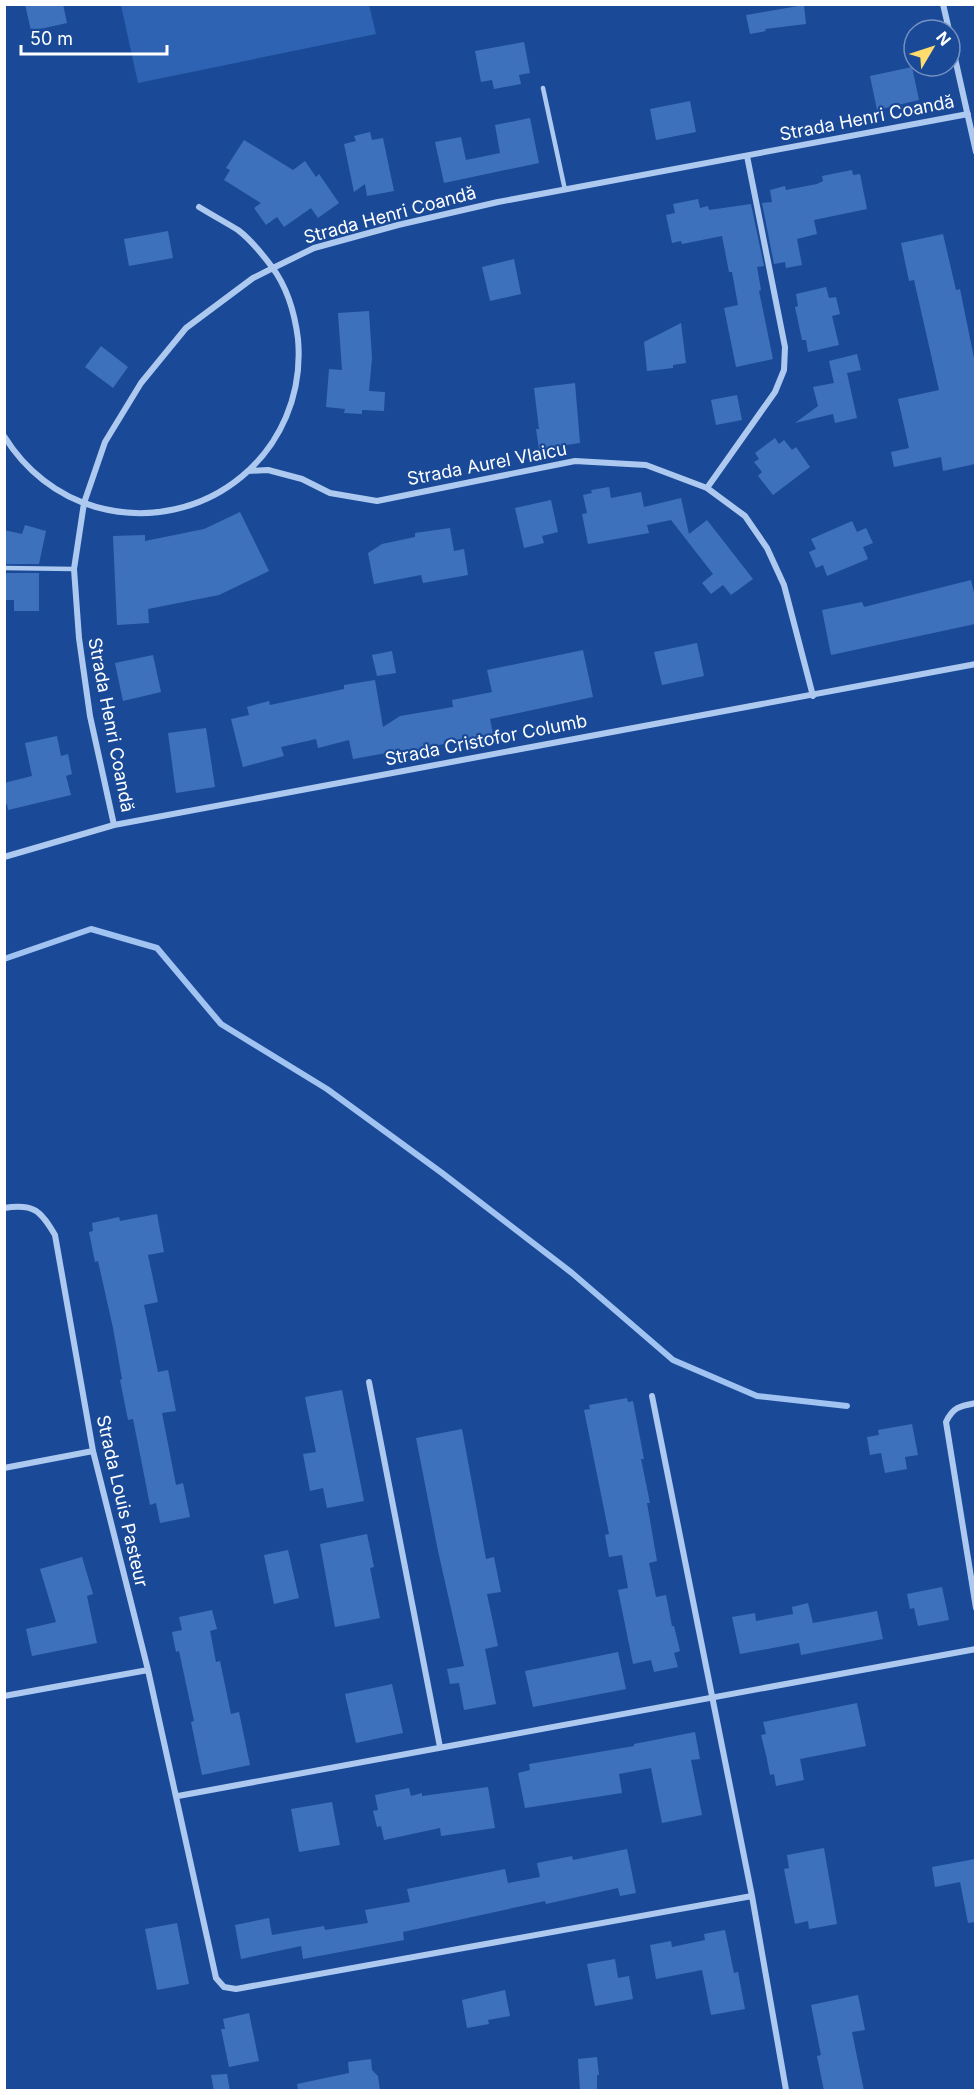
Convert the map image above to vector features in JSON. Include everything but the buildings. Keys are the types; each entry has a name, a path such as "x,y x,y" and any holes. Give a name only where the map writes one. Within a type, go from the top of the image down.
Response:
{"street":[{"path":"960,78 975,152"},
{"name":"Strada Henri Coandă","path":"114,825 90,716 79,638 74,569 84,503 105,442 141,383 186,328 253,278 314,248 398,225 565,190 968,114"},
{"path":"707,488 775,392 784,370 785,348 747,156"},
{"path":"4,436 13,451 33,472 57,490 84,503 112,511 131,513 170,511 199,502 225,489 248,471 263,455 276,437 286,417 298,374 297,330 292,308 273,268 240,232 199,207"},
{"name":"Strada Aurel Vlaicu","path":"248,471 268,470 302,479 330,493 377,501 575,461 646,465 707,488 745,516 767,548 784,585 813,696"},
{"name":"Strada Cristofor Columb","path":"4,857 114,825 975,664"},
{"name":"Strada Louis Pasteur","path":"4,1208 22,1205 42,1214 55,1235 93,1451 178,1796 216,1978 224,1987 236,1989 752,1896"},
{"path":"369,1382 440,1747"},
{"path":"652,1396 752,1896 786,2091"},
{"path":"975,1403 960,1406 950,1412 946,1422 975,1608"},
{"path":"4,1468 93,1451"},
{"path":"178,1796 975,1649"},
{"path":"4,1696 148,1670"}],"lane":[{"path":"543,88 565,190"},
{"path":"4,568 74,569"}],"shaded area":[{"path":"121,5 369,5 376,34 138,83"}],"waterway":[{"path":"4,959 91,929 157,948 221,1024 327,1089 442,1173 572,1273 673,1360 757,1396 847,1406"}]}
